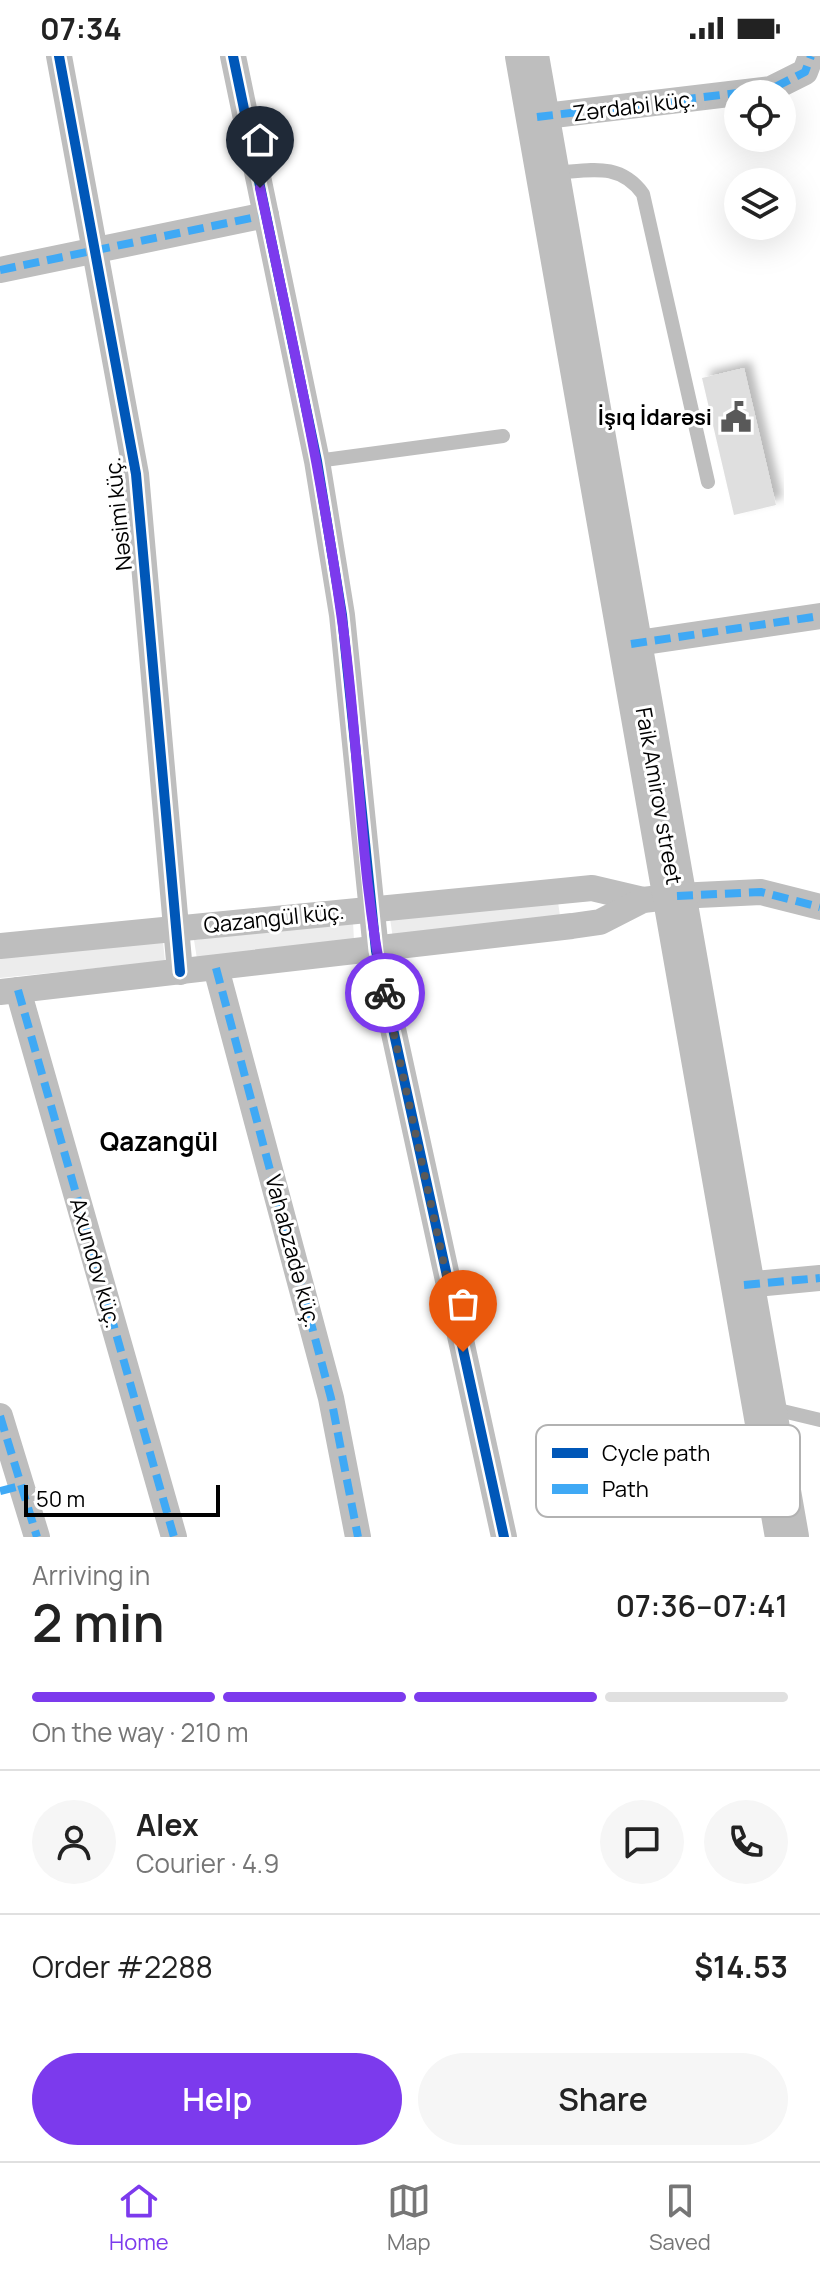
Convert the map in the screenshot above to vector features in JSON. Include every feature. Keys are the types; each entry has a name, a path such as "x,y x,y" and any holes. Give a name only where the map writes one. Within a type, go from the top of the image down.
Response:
{"highway":[{"name":"Faik Amirov street","path":"527,56 631,644 660,898 744,1285 768,1425"},
{"name":"Faik Amirov street","path":"784,1517 787,1537"}],"street":[{"name":"Nəsimi küç.","path":"59,56 136,474 180,972"},
{"path":"233,56 317,461 342,615 376,951 504,1537"},
{"name":"Zərdabi küç.","path":"537,117 771,89 812,71"},
{"path":"0,270 266,215"},
{"path":"631,644 820,616"},
{"name":"Qazangül küç.","path":"0,946 592,888 660,898 761,892 820,907"},
{"path":"567,891 572,926"},
{"path":"9,991 376,951 600,922 660,898"},
{"name":"Vahabzadə küç.","path":"216,968 331,1398 358,1537"},
{"name":"Axundov küç.","path":"9,991 174,1537"},
{"path":"744,1285 820,1278"},
{"path":"0,1416 10,1488 37,1537"}],"lane":[{"path":"547,174 609,170 632,178 643,194 708,482"},
{"path":"317,461 503,436"},
{"path":"765,1407 820,1420"}],"shaded area":[{"path":"558,902 560,916 393,939 390,918"},
{"path":"353,921 354,941 197,959 194,940"},
{"path":"163,942 165,961 0,978 0,958"}],"building":[{"path":"744,368 776,505 734,515 702,378"}],"marked path":[{"path":"537,117 771,89 805,72 811,56"},
{"path":"0,270 266,215"},
{"path":"631,644 820,616"},
{"path":"677,896 761,892 820,907"},
{"path":"216,968 331,1398 358,1537"},
{"path":"18,990 174,1537"},
{"path":"744,1285 820,1278"},
{"path":"0,1416 37,1537"},
{"path":"0,1491 20,1486"}],"cycle path":[{"path":"59,56 136,474 180,972"},
{"path":"233,56 317,461 342,615 376,951 504,1537"}],"way so far":[{"path":"385,993 463,1352"}],"place":[{"name":"İşıq İdarəsi","path":"736,417"}],"district":[{"name":"Qazangül","path":"159,1142"}],"route":[{"path":"260,188 317,461 342,615 370,909 385,993"}]}
